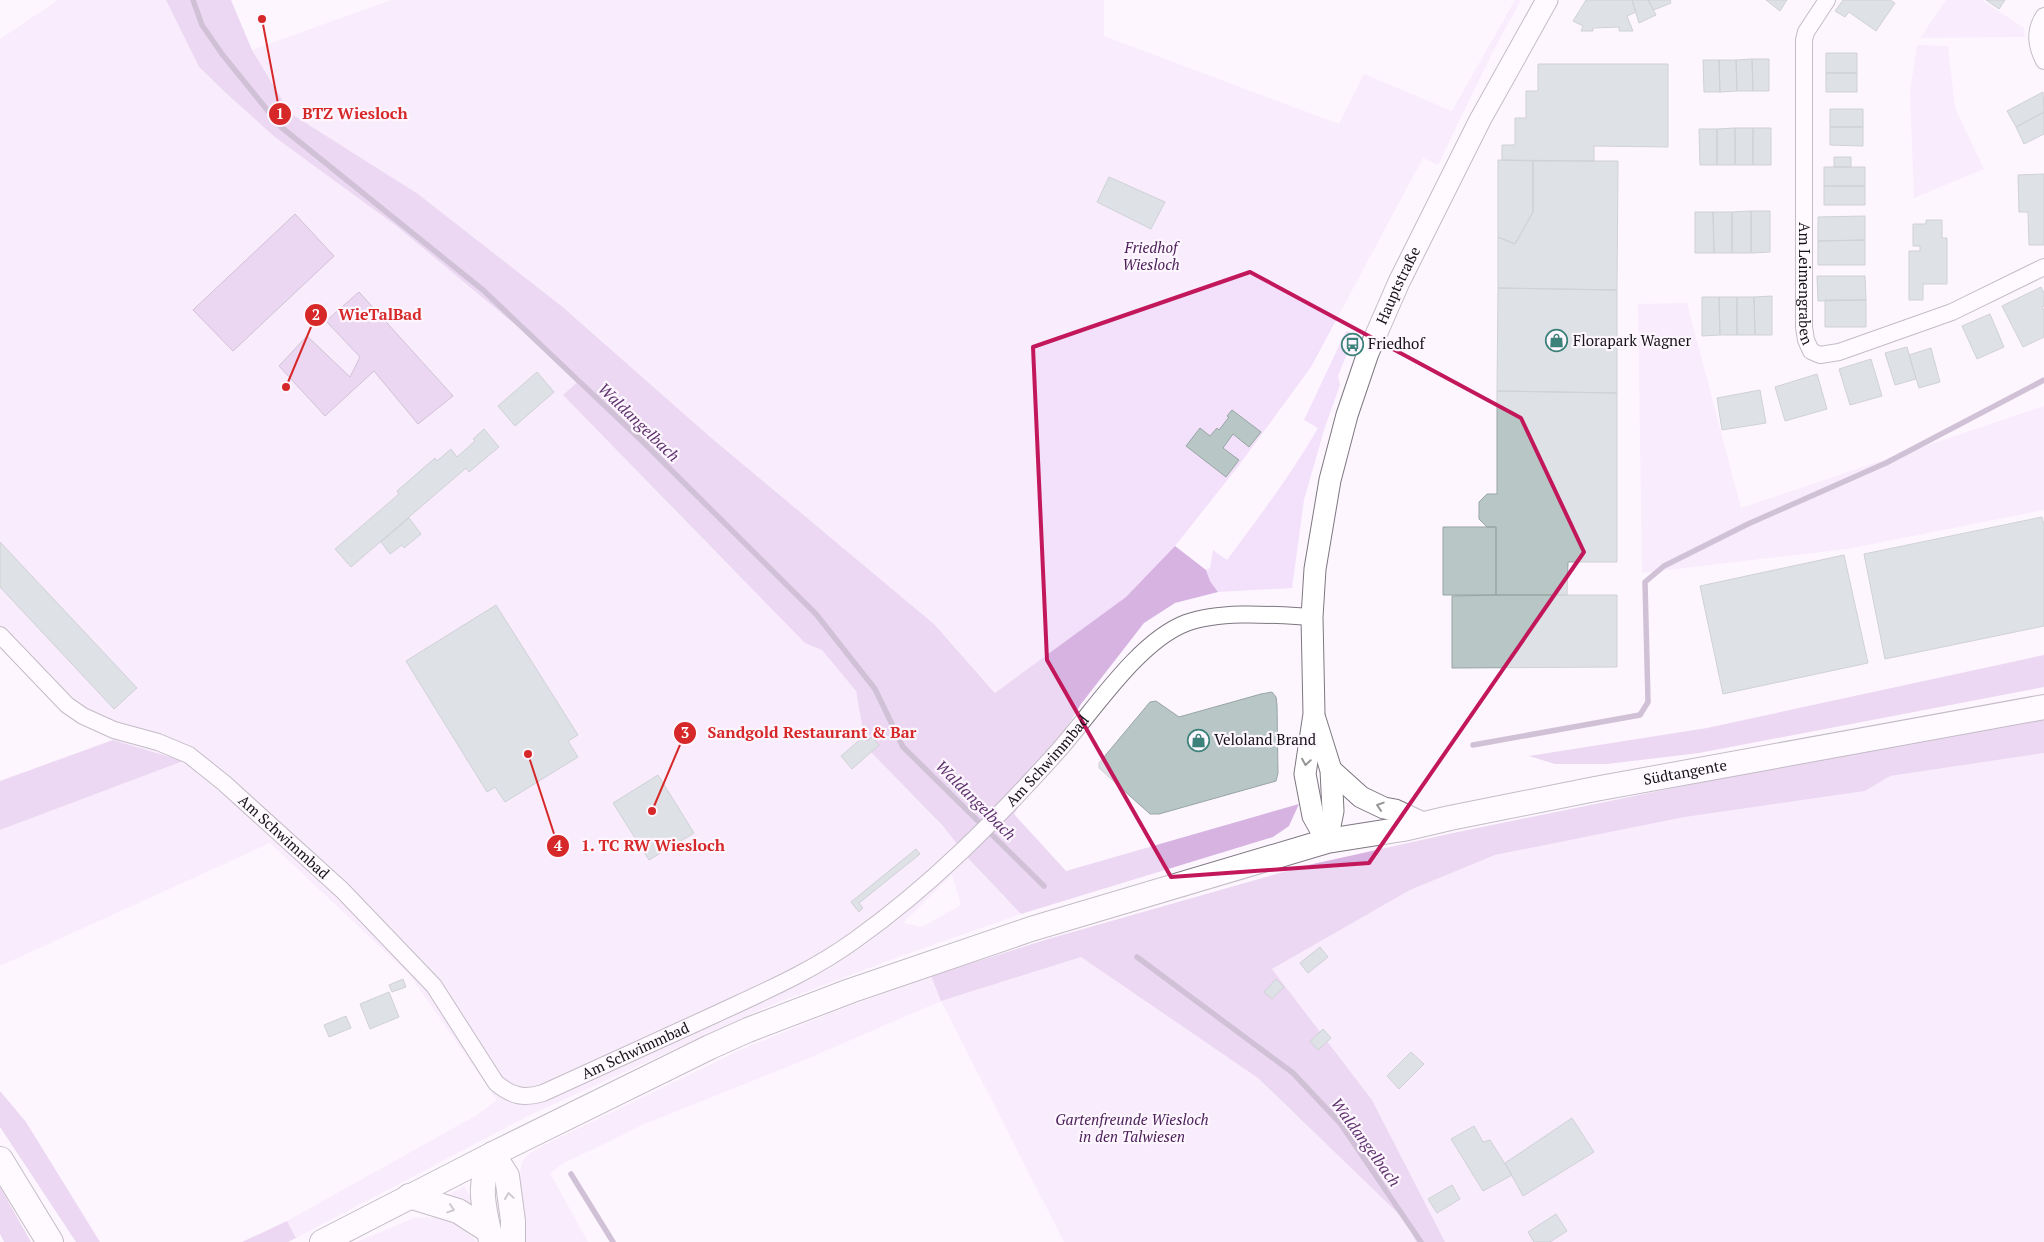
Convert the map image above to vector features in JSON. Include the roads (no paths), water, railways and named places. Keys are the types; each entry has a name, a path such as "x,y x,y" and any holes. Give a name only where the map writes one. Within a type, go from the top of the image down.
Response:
{"main road":[{"name":"Südtangente","path":"322,1242 493,1154 748,1030 850,991 1031,929 1327,840 1403,829 1605,787 2044,707"},
{"path":"490,1236 483,1203 482,1184 485,1170 493,1154"},
{"path":"493,1154 506,1176 513,1221 513,1242"},
{"path":"0,1160 50,1242"},
{"path":"409,1196 458,1211 490,1236"}],"street":[{"name":"Hauptstraße","path":"1327,840 1313,816 1305,774 1314,714 1312,617 1315,569 1330,480 1347,415 1368,353 1400,282 1480,120 1547,0"},
{"name":"Am Leimengraben","path":"1828,0 1806,32 1804,40 1804,328 1806,340 1811,351 1820,355 1839,352 1952,312 2044,267"},
{"path":"2044,16 2036,33 2044,61"},
{"name":"Am Schwimmbad","path":"0,635 67,705 114,730 158,742 189,755 224,783 342,890 434,986 496,1082 506,1091 516,1096 530,1097 543,1093 820,965 908,900 973,840 1058,750 1141,654 1160,638 1185,623 1211,616 1312,617"},
{"name":"Hauptstraße","path":"1314,714 1331,770 1333,811 1327,840"},
{"path":"1331,770 1361,797 1425,824"}],"waterway":[{"name":"Waldangelbach","path":"193,0 202,25 222,54 281,127 483,290 643,442 816,614 875,689 903,747 1044,886"},
{"path":"1473,745 1640,715 1648,702 1645,582 1664,566 1748,524 1886,463 2044,380"},
{"name":"Waldangelbach","path":"1137,957 1293,1073 1340,1123 1421,1242"},
{"path":"571,1174 613,1242"}],"place":[{"name":"BTZ Wiesloch","path":"262,19"},
{"name":"Florapark Wagner","path":"1557,341"},
{"name":"Friedhof","path":"1352,344"},
{"name":"WieTalBad","path":"286,387"},
{"name":"Veloland Brand","path":"1198,740"},
{"name":"1. TC RW Wiesloch","path":"528,754"},
{"name":"Sandgold Restaurant & Bar","path":"652,811"}],"park label":[{"name":"Friedhof Wiesloch","path":"1151,256"},
{"name":"Gartenfreunde Wiesloch in den Talwiesen","path":"1132,1128"}]}
